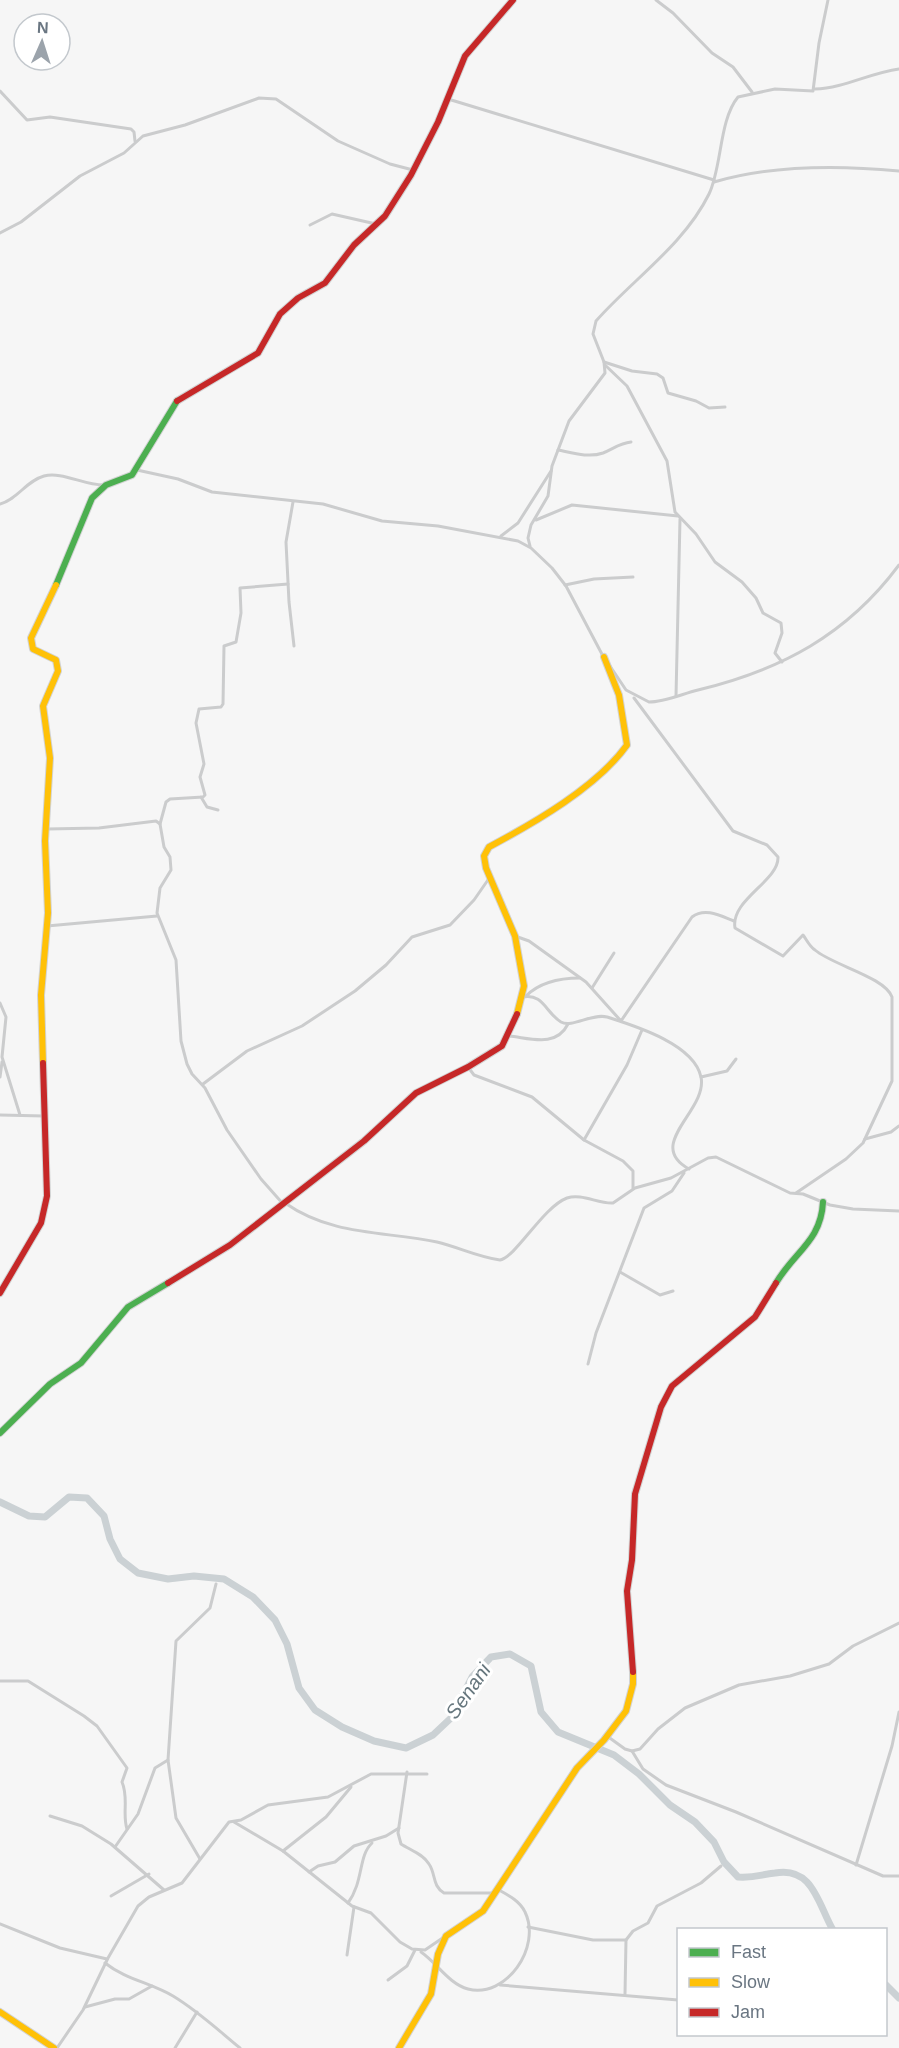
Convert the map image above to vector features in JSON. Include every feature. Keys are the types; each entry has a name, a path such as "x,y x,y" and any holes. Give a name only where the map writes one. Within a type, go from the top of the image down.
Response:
{"street":[{"path":"0,504 11,500 33,481 45,476 59,476 86,484 106,485 125,480 137,470 144,451 178,400 258,353 280,314 297,297 326,283 354,245 378,224 398,198 447,99 465,56 513,0"},
{"path":"656,0 673,13 712,53 733,67 752,92"},
{"path":"815,89 819,43 828,0"},
{"path":"782,662 775,653 782,633 781,623 763,613 754,595 737,577 715,562 696,534 673,508 667,460 627,386 605,363 593,334 596,321 680,234 705,201 714,181 733,105 738,97 752,92 775,89 811,93 815,89 835,87 874,73 899,69"},
{"path":"0,91 27,120 50,117 130,129 134,132 135,143"},
{"path":"0,233 21,222 80,176 115,158 146,134 185,124 253,99 270,97 296,111 338,141 390,164 413,170"},
{"path":"447,99 714,181 745,173 784,169 899,171"},
{"path":"310,225 332,214 378,224"},
{"path":"605,363 632,371 657,374 663,378 668,393 696,401 707,408 725,406"},
{"path":"531,548 528,538 534,520 548,496 551,471 558,450 575,411 602,378 605,363"},
{"path":"558,450 584,455 600,454 620,444 631,442"},
{"path":"0,1433 50,1384 81,1363 128,1307 230,1245 364,1141 416,1093 468,1068 497,1050 509,1036 524,997 523,972 514,936 484,862 489,847 519,831 560,804 603,771 627,745 627,732 619,696 604,657 565,585 552,568 531,548 500,537 438,526 382,522 323,504 212,492 178,479 137,470"},
{"path":"500,537 518,523 537,488 551,471"},
{"path":"0,1293 41,1223 47,1196 41,995 47,926 50,750 45,730 44,706 58,671 58,664 33,649 30,644 92,498 106,485"},
{"path":"293,502 286,542 294,646"},
{"path":"534,520 572,505 679,517"},
{"path":"676,696 679,517"},
{"path":"633,696 653,702 746,677 782,662 812,646 851,619 899,565"},
{"path":"565,585 594,579 633,577"},
{"path":"288,584 240,588 241,613 236,642 224,645 223,704 221,707 199,709 196,714 197,737 204,767 200,777 205,795 170,799 160,824 164,847 170,857 171,870 160,888 157,916 176,960 184,1054 192,1074 202,1084 226,1130 261,1179 284,1204 315,1221 348,1231 438,1242 500,1260 511,1254 526,1233 566,1198 580,1197 609,1204 633,1188 671,1178 708,1158 716,1157 783,1191 853,1209 899,1211"},
{"path":"604,657 733,831 767,845 778,857 775,867 746,901 734,921 735,928 741,934 783,956 803,935 820,954 890,992 893,1005 892,1081 865,1139 850,1155 796,1193"},
{"path":"201,797 207,807 218,810"},
{"path":"47,829 99,828 156,822 160,824"},
{"path":"202,1084 248,1051 302,1026 355,991 386,965 412,937 450,925 474,900 490,877"},
{"path":"621,1021 692,917 708,912 734,921"},
{"path":"47,926 157,916"},
{"path":"514,936 529,940 580,978 621,1021"},
{"path":"592,988 614,953"},
{"path":"524,997 534,989 551,982 580,978"},
{"path":"524,997 539,999 561,1022 568,1024 599,1015 621,1021 682,1050 694,1063 701,1077 702,1088 695,1107 673,1138 676,1158 687,1170"},
{"path":"0,1003 6,1017 0,1077"},
{"path":"509,1036 549,1040 559,1035 568,1024"},
{"path":"584,1140 627,1065 642,1030"},
{"path":"2,1057 21,1115"},
{"path":"701,1077 727,1071 736,1059"},
{"path":"468,1068 474,1075 532,1097 584,1140 630,1166 633,1170 633,1188"},
{"path":"0,1115 44,1116"},
{"path":"865,1139 897,1131 899,1126"},
{"path":"588,1364 596,1333 644,1208 672,1191 687,1170"},
{"path":"421,1952 483,1911 577,1768 607,1736 626,1711 633,1684 627,1591 632,1560 635,1494 661,1407 672,1386 755,1317 786,1266 816,1234 822,1220 823,1202"},
{"path":"620,1272 660,1295 673,1292"},
{"path":"200,1859 176,1818 168,1760 176,1641 210,1608 216,1584"},
{"path":"632,1751 645,1745 658,1729 685,1708 740,1685 790,1676 829,1664 853,1646 899,1623"},
{"path":"0,1681 18,1679 36,1684 97,1726 127,1768 122,1782 126,1791 124,1812 127,1828"},
{"path":"856,1865 892,1746 899,1712"},
{"path":"607,1736 620,1747 632,1751 643,1770 666,1785 736,1812 883,1876 899,1876"},
{"path":"115,1847 138,1814 155,1768 168,1760"},
{"path":"407,1772 399,1828 401,1844 425,1859 430,1865 439,1890 452,1894 496,1891 519,1903 527,1916 528,1928 524,1957 500,1985"},
{"path":"0,2012 55,2048 84,2007 106,1961 138,1906 164,1890 182,1883 226,1825 242,1820 268,1805 328,1797 371,1774 407,1772 427,1774"},
{"path":"283,1851 326,1817 352,1785"},
{"path":"50,1816 82,1826 115,1847 149,1874 164,1890"},
{"path":"233,1821 283,1851 348,1903 371,1913 400,1942 437,1963 455,1983 465,1988 489,1989 500,1985 677,2000"},
{"path":"309,1872 318,1866 335,1862 354,1846 373,1841 399,1828"},
{"path":"348,1903 360,1881 363,1854 373,1841"},
{"path":"625,1994 626,1940 633,1932 648,1923 657,1906 700,1883 721,1866"},
{"path":"111,1896 149,1874"},
{"path":"347,1955 354,1907"},
{"path":"0,1924 60,1948 106,1961 120,1973 172,1995 197,2012 240,2048"},
{"path":"528,1928 593,1940 626,1940"},
{"path":"399,2048 430,1994 446,1936"},
{"path":"388,1980 407,1966 415,1950"},
{"path":"84,2007 115,1999 129,1999 152,1986"},
{"path":"175,2048 197,2012"}],"waterway":[{"name":"Senani","path":"0,1502 29,1516 45,1517 69,1497 87,1498 104,1516 110,1539 120,1559 138,1573 168,1579 194,1576 224,1579 253,1597 275,1620 287,1644 299,1688 315,1710 342,1727 374,1741 406,1748 433,1735 451,1718 472,1677 491,1657 510,1654 531,1666 541,1712 558,1732 614,1755 639,1774 670,1805 695,1822 714,1842 724,1862 738,1877 788,1872 798,1875 813,1889 832,1928"},
{"name":"Senani","path":"887,1986 899,1998"}],"traffic: fast":[{"path":"56,585 92,498 106,485 132,475 177,401"},
{"path":"776,1283 812,1236 821,1215 823,1202"},
{"path":"0,1433 50,1384 81,1363 128,1307 168,1283"}],"traffic: slow":[{"path":"43,1063 41,995 48,913 45,841 50,758 43,706 58,671 56,660 33,649 31,638 56,585"},
{"path":"517,1014 524,986 515,936 486,868 484,856 489,847 564,803 599,775 627,745 619,695 604,657"},
{"path":"399,2048 431,1994 438,1954 446,1936 483,1911 577,1768 604,1740 626,1711 633,1684 633,1672"},
{"path":"0,2012 54,2048"}],"traffic: jam":[{"path":"177,401 258,353 280,314 298,298 325,283 354,245 385,216 411,175 438,122 465,56 513,0"},
{"path":"168,1283 230,1245 364,1141 416,1093 468,1067 502,1046 517,1014"},
{"path":"0,1293 41,1223 47,1196 43,1063"},
{"path":"633,1672 627,1591 632,1560 635,1494 661,1407 672,1386 755,1317 776,1283"}]}
